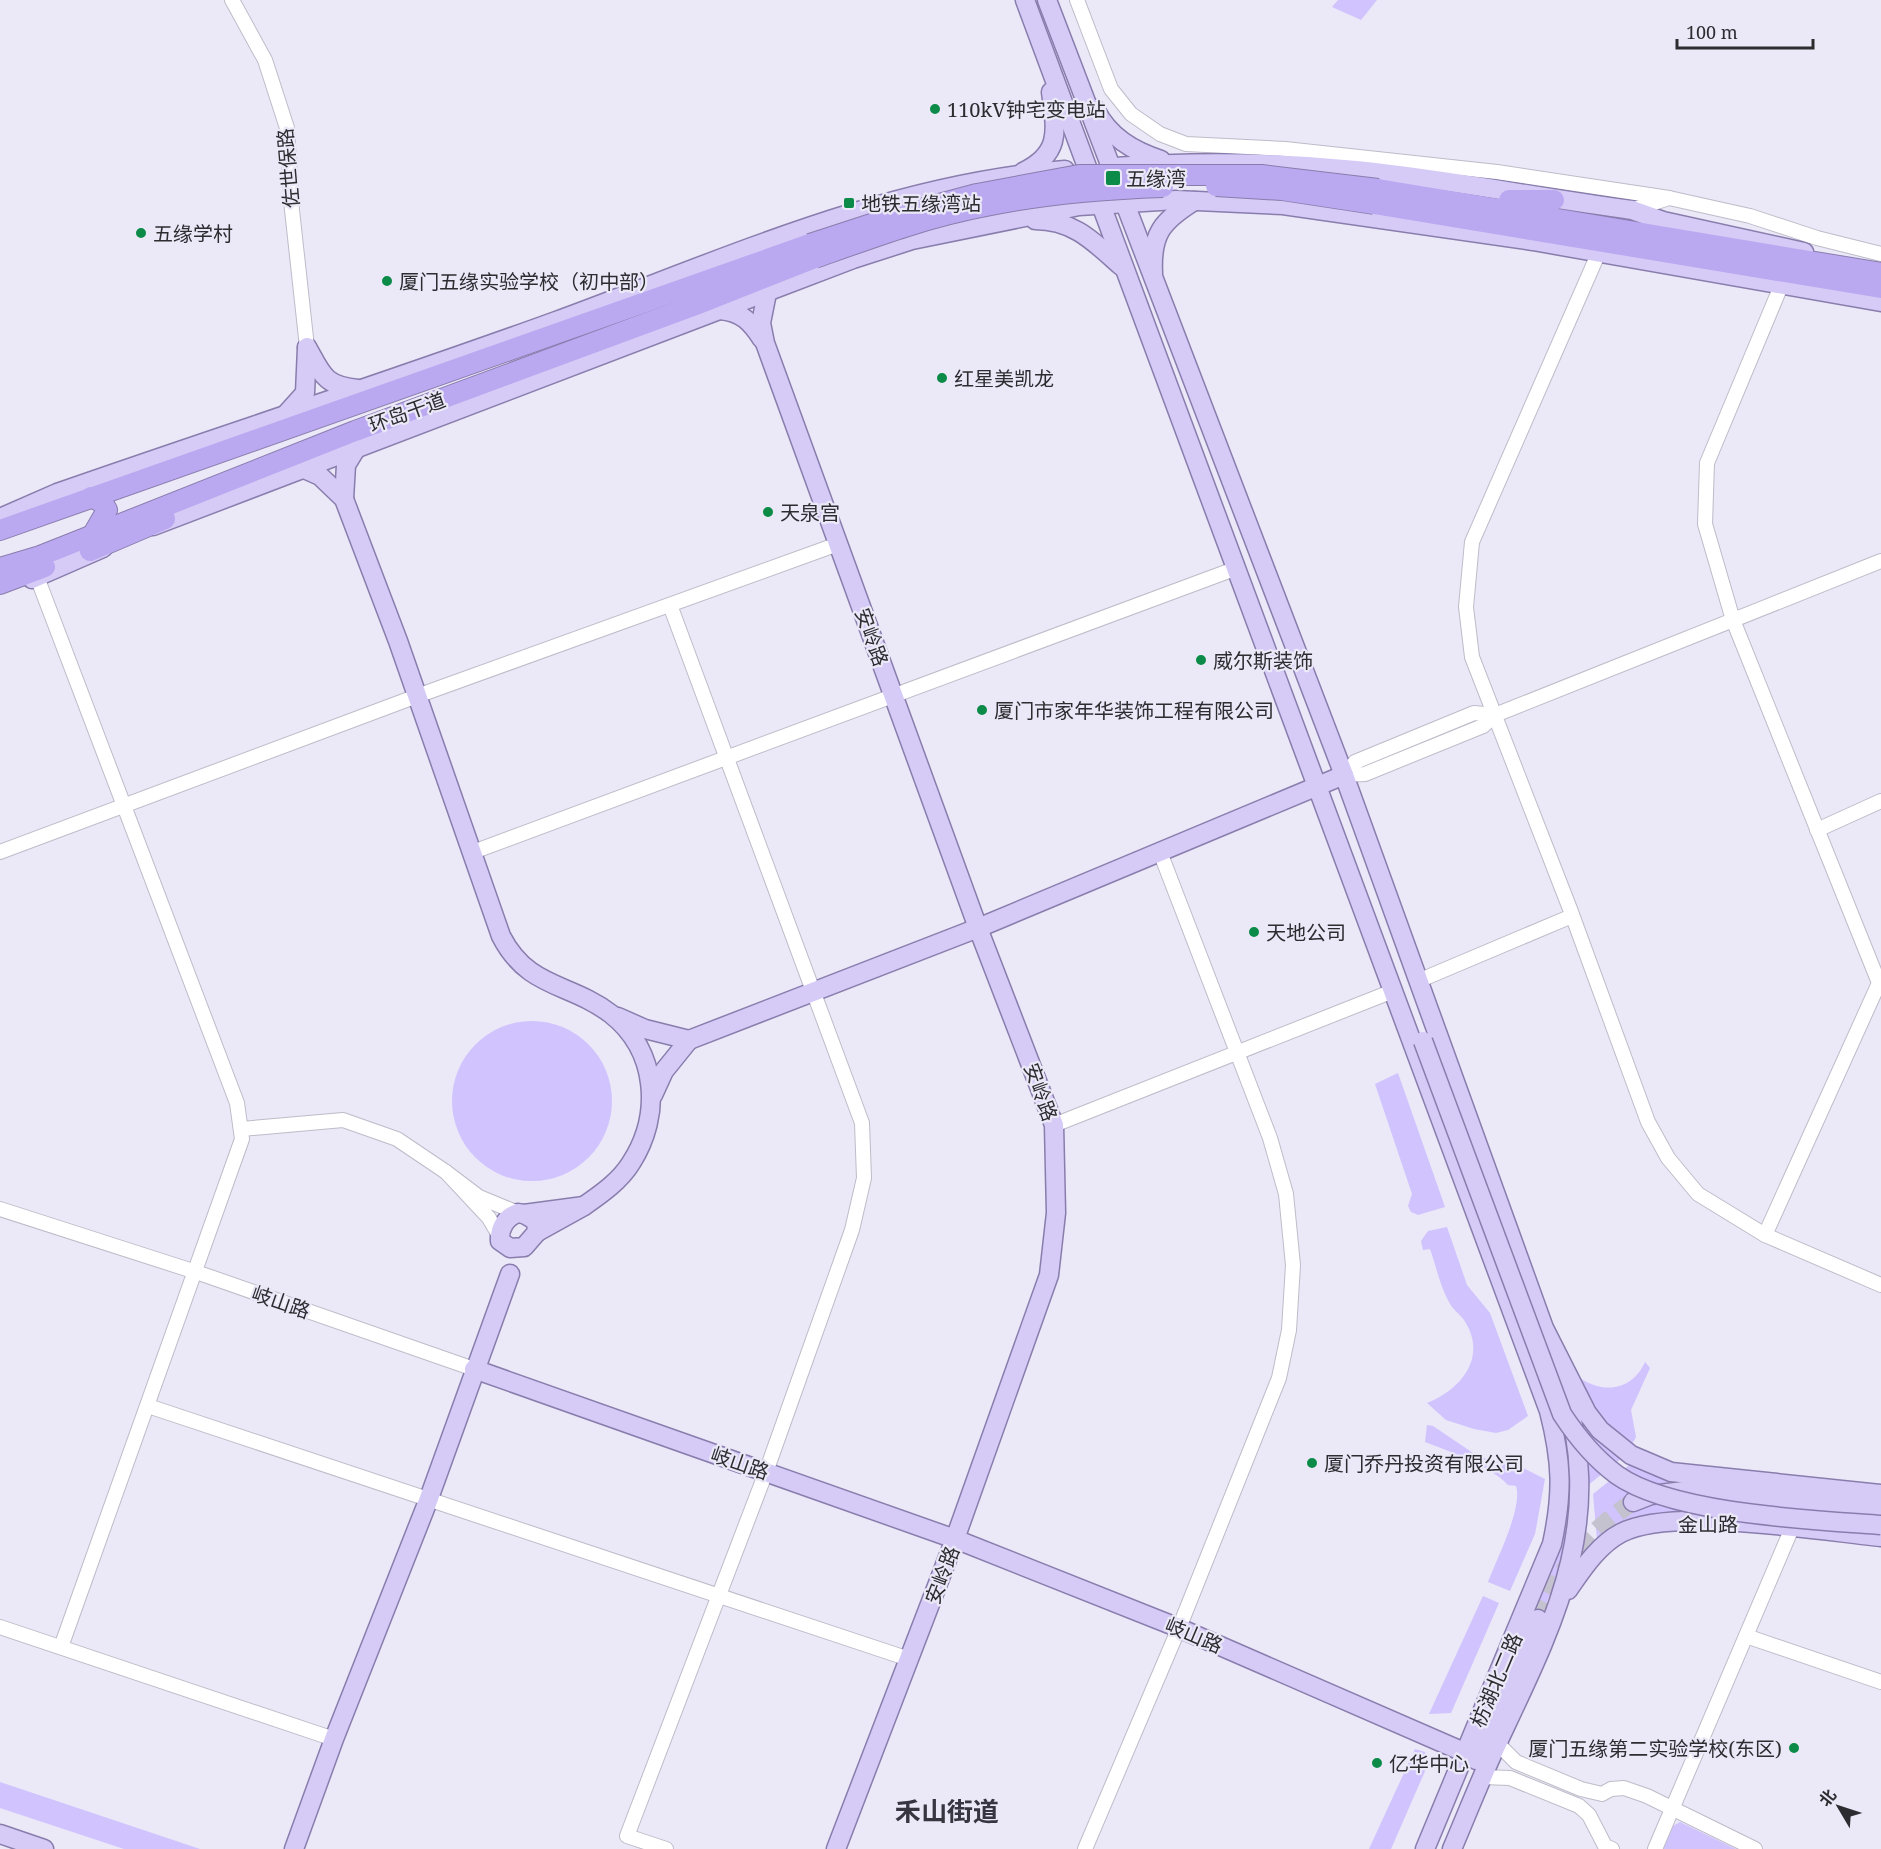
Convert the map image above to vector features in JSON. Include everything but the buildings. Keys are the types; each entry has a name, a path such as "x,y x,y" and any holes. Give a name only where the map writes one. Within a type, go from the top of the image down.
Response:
{"highway":[{"path":"812,251 985,206 1095,189 1200,186 1521,201 1554,200"},
{"path":"1383,195 1533,241"},
{"path":"1383,195 1881,272"},
{"path":"1383,195 1840,289 1881,300"},
{"name":"环岛干道","path":"0,568 92,536 812,251"},
{"name":"环岛干道","path":"0,530 812,251"},
{"path":"1667,265 1881,288"},
{"path":"0,584 136,533 251,473"},
{"path":"153,476 149,490 155,498 175,503"},
{"path":"92,497 102,503 107,510 92,536"}],"main road":[{"path":"1025,0 1086,169 1318,786 1366,911 1423,1041 1562,1414 1597,1458 1618,1476 1642,1488 1687,1501 1773,1517 1881,1525"},
{"path":"1047,0 1123,204 1344,775 1544,1328 1572,1413 1581,1481 1578,1528 1563,1596"},
{"path":"1069,56 1098,115 1115,137 1141,154 1172,163"},
{"path":"1020,174 1041,163 1053,144 1055,124 1047,57"},
{"path":"0,518 57,493 363,389 855,211 1020,174 1172,163 1240,163 1356,170 1632,210 1663,221 1881,272"},
{"path":"1154,284 1152,255 1158,230 1171,215 1194,201"},
{"path":"0,592 37,578 136,533 302,468 853,259 912,240 1003,220 1079,206 1194,201 1282,205 1533,241 1667,265"},
{"path":"1003,220 1044,220 1069,224 1123,267"},
{"path":"765,344 761,323 767,293"},
{"path":"720,310 735,312 751,322 765,344"},
{"name":"安岭路","path":"765,344 978,928 1054,1125 1056,1212 1049,1275 955,1539 836,1849"},
{"path":"307,346 324,378 340,387 363,389"},
{"path":"285,415 305,393 307,346"},
{"path":"357,447 346,465 344,499 417,696 501,936 520,966 611,1014 645,1029 689,1040"},
{"path":"302,468 320,476 344,499"},
{"path":"294,1849 334,1739 428,1501 510,1274 524,1247 537,1232 584,1206 615,1182 631,1164 641,1143 653,1095 664,1071 689,1040 978,928 1344,775"},
{"name":"枋湖北二路","path":"1366,911 1393,991 1549,1411 1560,1452 1561,1505 1552,1544 1425,1849"},
{"path":"611,1014 628,1031 645,1060 653,1095"},
{"path":"510,1274 502,1241 508,1218 521,1214 584,1206"},
{"path":"521,1214 536,1221 537,1232"},
{"path":"502,1241 510,1248 524,1247"},
{"path":"1544,1328 1587,1413 1600,1430 1622,1449 1671,1472 1881,1494"},
{"name":"岐山路","path":"474,1369 955,1539 1179,1628 1466,1753"},
{"path":"1633,1502 1651,1495 1684,1491 1881,1507"},
{"name":"金山路","path":"1563,1596 1593,1556 1621,1533 1652,1525 1713,1521 1881,1537"},
{"name":"枋湖北二路","path":"1452,1849 1497,1743 1534,1669 1563,1596"},
{"path":"1437,1849 1538,1619"},
{"path":"0,1834 44,1849"}],"street":[{"name":"佐世保路","path":"232,0 265,60 287,128 292,210 307,346"},
{"path":"1077,0 1111,89 1131,114 1160,134 1186,144 1285,149 1485,171 1669,198 1750,216 1817,238 1881,254"},
{"path":"1632,210 1669,198"},
{"path":"1599,252 1472,542 1466,608 1472,657 1572,916 1648,1122 1668,1158 1698,1194 1765,1235 1881,1285"},
{"path":"1765,1235 1880,983 1733,620 1705,524 1707,463 1785,279"},
{"path":"0,852 417,696 838,544"},
{"path":"1344,775 1365,774 1483,726 1495,715 1881,561"},
{"path":"473,852 894,698 1237,568"},
{"path":"37,578 237,1103 242,1139 61,1647"},
{"path":"666,1849 627,1836 766,1472 852,1230 864,1178 862,1123 816,992 670,605"},
{"path":"1817,830 1881,801"},
{"path":"1085,1849 1179,1628 1279,1378 1289,1330 1293,1264 1286,1194 1270,1138 1160,852"},
{"path":"1418,981 1572,916"},
{"path":"1054,1125 1236,1051 1393,991"},
{"path":"241,1129 343,1120 397,1139 479,1197 521,1214"},
{"path":"446,1172 489,1218 502,1241"},
{"name":"岐山路","path":"0,1209 196,1272 474,1369"},
{"path":"148,1406 428,1501 909,1659"},
{"path":"1655,1849 1792,1528"},
{"path":"0,1627 334,1739"},
{"path":"1746,1636 1881,1682"},
{"path":"1497,1743 1516,1762 1581,1789 1602,1794"},
{"path":"1482,1777 1510,1778 1579,1806 1589,1815 1605,1846 1612,1849"},
{"path":"1589,1815 1594,1802 1602,1794 1611,1789 1624,1788 1673,1808 1755,1849"}],"shaded area":[{"path":"1338,0 1377,0 1361,20 1332,7"},
{"path":"532,1021 548,1022 563,1027 589,1044 606,1070 611,1085 611,1117 606,1132 589,1158 563,1175 548,1180 532,1181 516,1180 501,1175 475,1158 458,1132 453,1117 452,1101 453,1085 458,1070 475,1044 501,1027 516,1022"},
{"path":"1398,1073 1445,1207 1418,1215 1411,1212 1408,1206 1412,1194 1375,1084"},
{"path":"1447,1227 1467,1285 1490,1313 1528,1416 1508,1430 1496,1433 1446,1420 1427,1403 1440,1397 1460,1380 1468,1370 1472,1358 1471,1333 1464,1320 1450,1305 1430,1249 1423,1250 1421,1241 1428,1231"},
{"path":"1645,1362 1650,1368 1631,1410 1636,1437 1631,1446 1612,1430 1599,1414 1576,1375 1595,1385 1614,1387 1632,1380"},
{"path":"1582,1420 1623,1457 1587,1486 1588,1462"},
{"path":"1427,1425 1433,1426 1479,1457 1515,1464 1545,1479 1535,1534 1510,1591 1488,1582 1513,1520 1516,1507 1516,1486 1508,1485 1492,1472 1470,1460 1425,1442"},
{"path":"1633,1462 1705,1482 1663,1483 1631,1489 1657,1500 1735,1514 1680,1512 1645,1516 1613,1529 1597,1540 1593,1494"},
{"path":"1568,1497 1575,1497 1560,1570 1541,1616 1529,1611"},
{"path":"1483,1596 1499,1603 1451,1713 1429,1714"},
{"path":"1415,1749 1425,1752 1429,1762 1391,1849 1369,1849"},
{"path":"0,1782 200,1849 124,1849 0,1808"},
{"path":"1680,1822 1736,1849 1663,1849 1671,1827"}],"tunnel":[{"path":"1538,1619 1556,1583 1576,1553 1601,1526 1633,1502"}],"place":[{"name":"110kV钟宅变电站","path":"935,109"},
{"name":"五缘湾","path":"1113,178"},
{"name":"地铁五缘湾站","path":"849,203"},
{"name":"五缘学村","path":"141,233"},
{"name":"厦门五缘实验学校（初中部）","path":"387,281"},
{"name":"红星美凯龙","path":"942,378"},
{"name":"天泉宫","path":"768,512"},
{"name":"威尔斯装饰","path":"1201,660"},
{"name":"厦门市家年华装饰工程有限公司","path":"982,710"},
{"name":"天地公司","path":"1254,932"},
{"name":"厦门乔丹投资有限公司","path":"1312,1463"},
{"name":"厦门五缘第二实验学校(东区)","path":"1794,1748"},
{"name":"亿华中心","path":"1377,1763"}],"district":[{"name":"禾山街道","path":"947,1811"}]}
